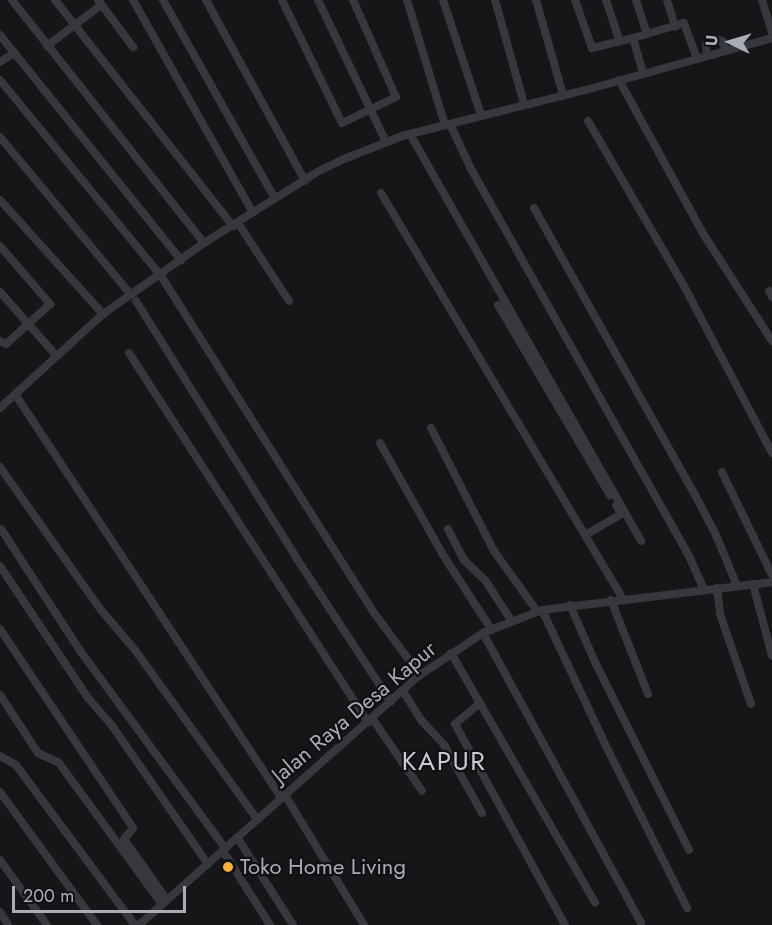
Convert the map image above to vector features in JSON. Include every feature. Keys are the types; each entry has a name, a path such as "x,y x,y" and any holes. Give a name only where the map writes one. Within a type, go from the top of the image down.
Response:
{"street":[{"path":"12,0 204,243"},
{"path":"56,0 236,225 289,301"},
{"path":"133,0 253,213"},
{"path":"163,0 275,199"},
{"path":"206,0 305,181"},
{"path":"282,0 339,121 342,123 396,97 353,0"},
{"path":"318,0 386,142"},
{"path":"406,0 447,125 684,547 704,589"},
{"path":"443,0 481,116"},
{"path":"495,0 524,104"},
{"path":"536,0 563,95"},
{"path":"574,0 591,47 633,39 685,24 697,58"},
{"path":"606,0 620,42"},
{"path":"636,0 647,34"},
{"path":"667,0 675,27"},
{"path":"762,0 772,33"},
{"path":"47,46 100,2 133,47"},
{"path":"0,35 181,260"},
{"path":"1,404 103,314 134,298 204,243 334,164 410,134 772,38"},
{"path":"633,39 643,73"},
{"path":"707,55 706,45 714,39 722,41 726,50"},
{"path":"0,62 14,53"},
{"path":"0,80 161,276 375,614 420,675"},
{"path":"619,80 704,235 772,341"},
{"path":"588,121 684,286 772,453"},
{"path":"410,134 641,541"},
{"path":"0,137 134,298 297,559 391,702"},
{"path":"381,194 587,534 624,600"},
{"path":"0,200 103,314"},
{"path":"534,208 693,491 716,535 737,586"},
{"path":"0,246 50,304 6,344 0,341"},
{"path":"0,292 56,355"},
{"path":"498,305 621,514 587,534"},
{"path":"129,353 370,720 423,791"},
{"path":"15,394 283,796 364,925"},
{"path":"431,428 494,551 540,610 687,908"},
{"path":"380,443 487,631 641,923"},
{"path":"0,467 101,610 135,650 257,819"},
{"path":"722,472 772,575"},
{"path":"1,529 81,652 224,850 270,925"},
{"path":"448,529 464,560 485,580 512,620"},
{"path":"0,566 88,698 113,727 208,864"},
{"name":"Jalan Raya Desa Kapur","path":"139,924 420,675 487,631 540,610 772,582"},
{"path":"753,584 772,656"},
{"path":"717,588 720,614 751,704"},
{"path":"611,600 648,694"},
{"path":"570,605 595,662 689,850"},
{"path":"0,629 133,828 124,837 125,841 165,902"},
{"path":"451,654 595,902"},
{"path":"403,691 422,722 444,745 482,813"},
{"path":"0,695 38,753 58,763 165,902"},
{"path":"480,703 456,724 565,925"},
{"path":"0,756 16,765 139,924"},
{"path":"0,792 97,925"},
{"path":"237,837 293,925"},
{"path":"0,860 47,925"},
{"path":"0,912 8,925"}],"place":[{"name":"Toko Home Living","path":"228,867"}],"district":[{"name":"KAPUR","path":"444,762"}]}
